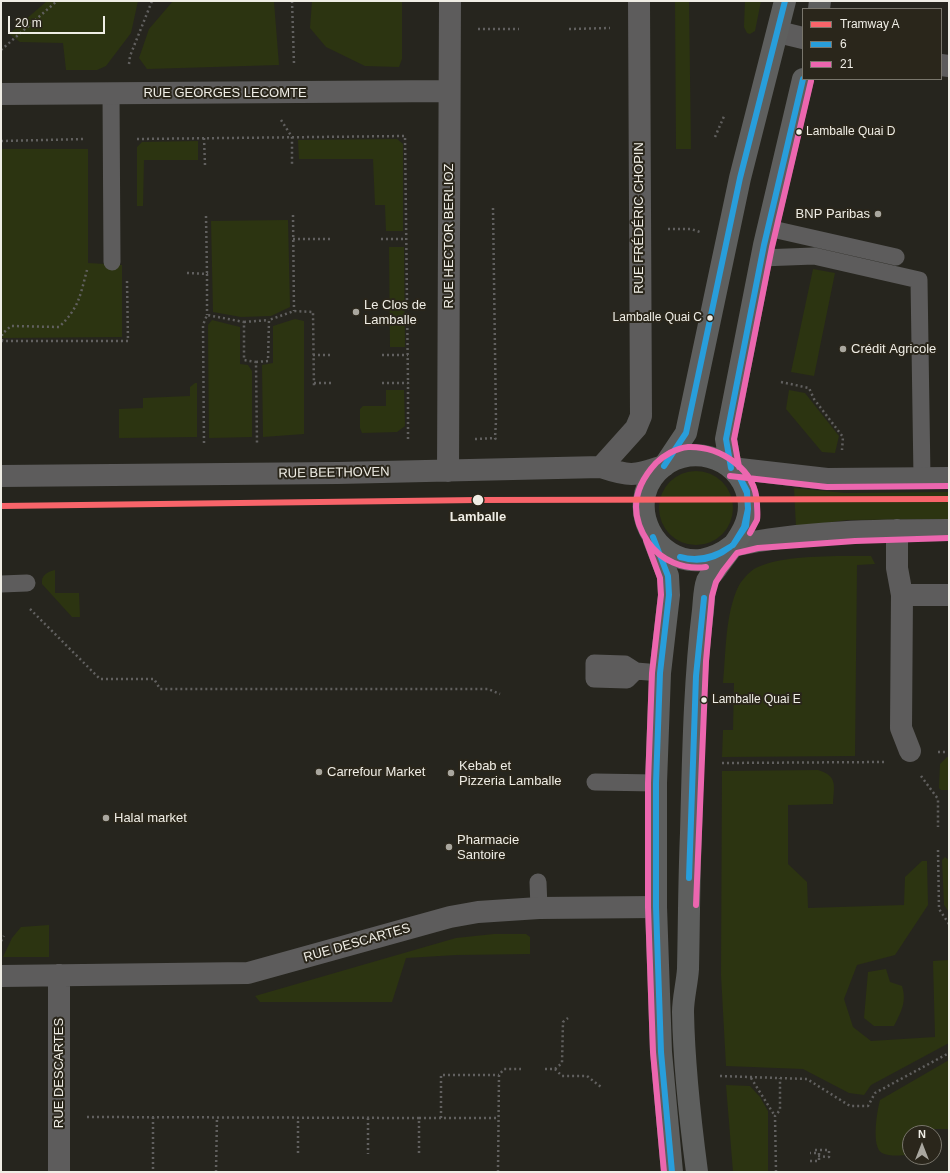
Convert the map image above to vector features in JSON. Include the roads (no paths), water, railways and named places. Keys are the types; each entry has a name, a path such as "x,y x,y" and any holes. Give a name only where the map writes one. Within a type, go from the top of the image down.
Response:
{"street":[{"name":"RUE HECTOR BERLIOZ","path":"448,471 450,1"},
{"name":"RUE FRÉDÉRIC CHOPIN","path":"601,467 636,428 641,416 638,230 639,1"},
{"path":"664,466 686,433 740,178 785,1"},
{"path":"778,32 802,38"},
{"path":"731,468 726,439 761,258 803,80"},
{"name":"RUE GEORGES LECOMTE","path":"1,94 449,91"},
{"path":"672,1172 661,1052 656,907 656,783 660,673 669,595 668,576 644,516 644,499 650,480 669,462 685,456 701,455 720,460 731,468 741,479 749,500 749,515 745,527 707,581 696,676 688,905 688,973 683,1011 688,1094 697,1172"},
{"name":"RUE BEETHOVEN","path":"1,476 448,471 601,467 623,474 635,475 664,466"},
{"path":"731,468 826,479 949,478"},
{"path":"897,530 897,568 902,595 901,728 910,752"},
{"path":"653,537 660,546 672,554 689,560 710,558 732,546 762,540 847,532 949,530"},
{"path":"902,595 949,595"},
{"path":"656,907 688,905"},
{"name":"RUE DESCARTES","path":"1,976 248,973 450,917 478,912 539,908 622,906 656,907"},
{"name":"RUE DESCARTES","path":"59,975 59,1172"}],"lane":[{"path":"111,93 112,262"},
{"path":"768,228 896,257"},
{"path":"761,258 814,256 919,280 922,478"},
{"path":"1,584 27,583"},
{"path":"636,671 626,680 594,679 594,663 625,664 636,671 660,673"},
{"path":"595,782 656,783"},
{"path":"538,882 539,908"}],"tram line":[{"name":"A","path":"1,506 478,500 949,499"}],"place":[{"name":"Lamballe Quai D","path":"799,132"},
{"name":"BNP Paribas","path":"878,214"},
{"name":"Le Clos de Lamballe","path":"356,312"},
{"name":"Lamballe Quai C","path":"710,318"},
{"name":"Crédit Agricole","path":"843,349"},
{"name":"Lamballe","path":"478,500"},
{"name":"Lamballe Quai E","path":"704,700"},
{"name":"Carrefour Market","path":"319,772"},
{"name":"Kebab et Pizzeria Lamballe","path":"451,773"},
{"name":"Halal market","path":"106,818"},
{"name":"Pharmacie Santoire","path":"449,847"}]}
